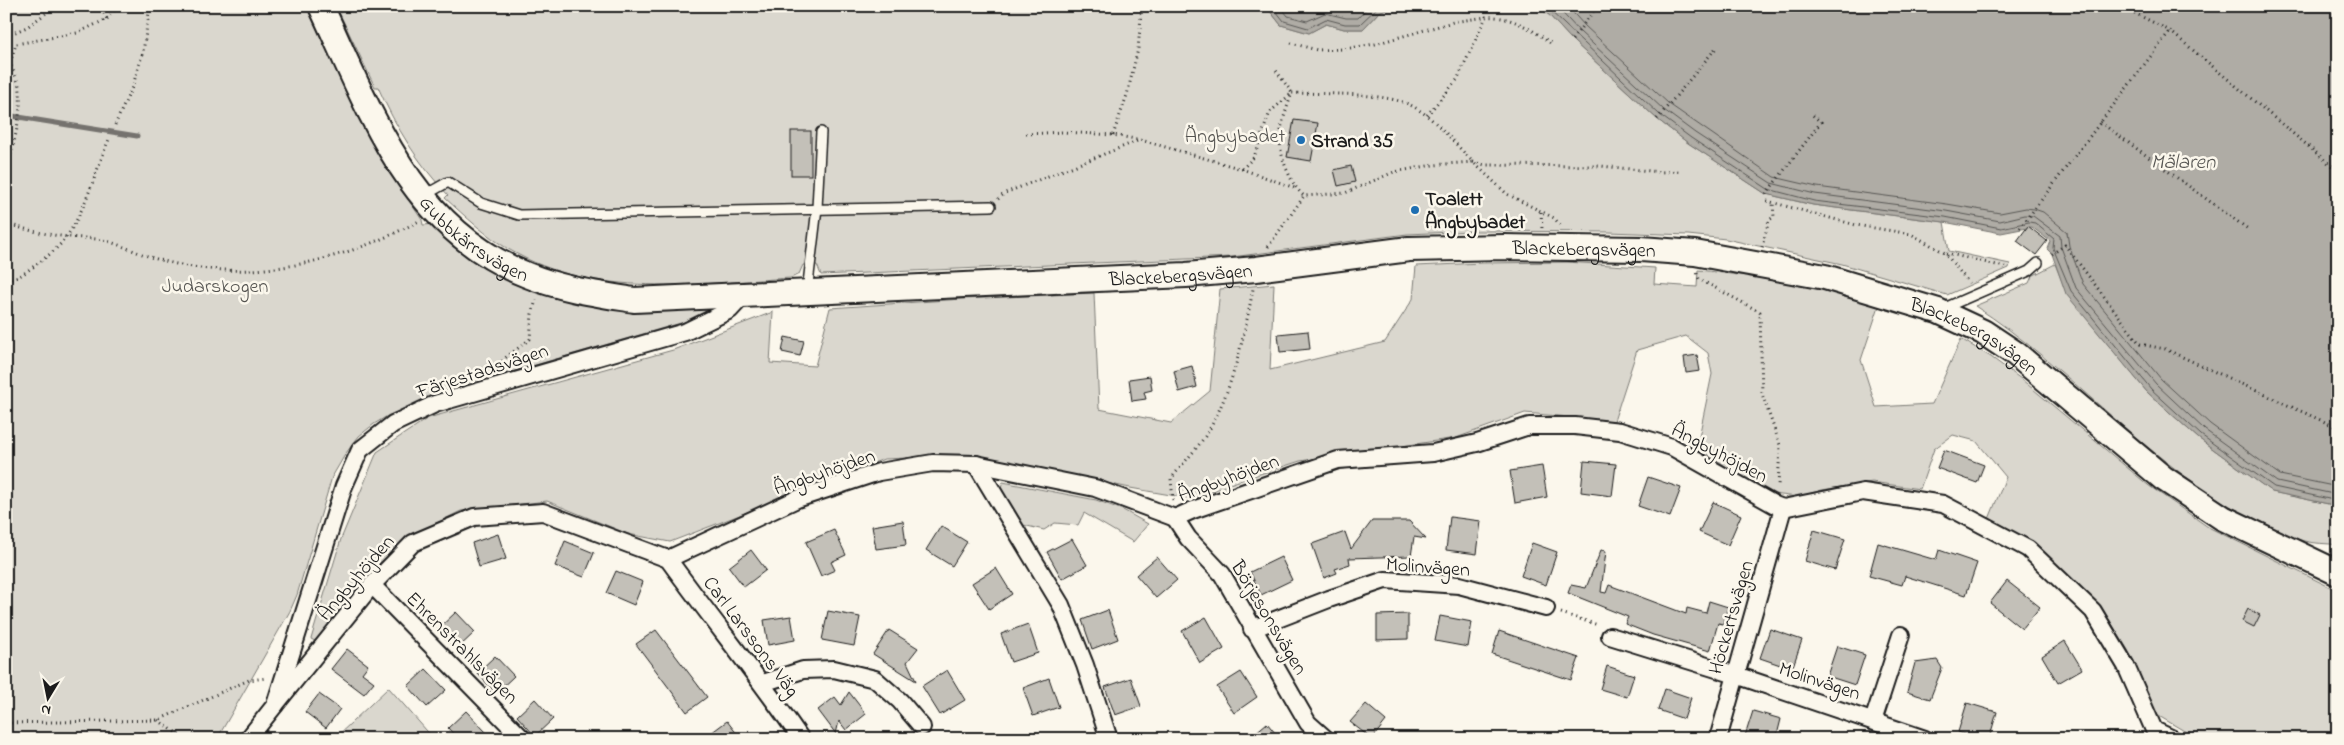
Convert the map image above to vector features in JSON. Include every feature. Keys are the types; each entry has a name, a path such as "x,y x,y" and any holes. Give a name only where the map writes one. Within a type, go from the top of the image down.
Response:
{"street":[{"name":"Gubbkärrsvägen","path":"320,6 384,139 403,171 420,210 436,214 487,256 527,275 575,290 634,300 744,295"},
{"name":"Blackebergsvägen","path":"744,295 1186,275 1255,275 1409,250 1504,247 1551,241 1719,257 1825,277 1938,311 1984,332 2016,354 2163,478 2223,518 2338,573"},
{"name":"Färjestadsvägen","path":"248,739 275,705 344,486 360,450 394,424 435,404 685,332 730,310 744,295"},
{"name":"Ängbyhöjden","path":"275,705 372,586 413,543 474,517 543,512 668,559 797,499 879,472 933,463 976,464 1095,488 1175,518 1193,510 1338,460 1433,453 1478,443 1529,426 1575,426 1620,430 1672,447 1783,508"},
{"path":"976,464 1061,606 1085,665 1109,739"},
{"path":"1783,508 1863,492 1943,504 2028,549 2093,611 2126,666 2153,734 2173,739"},
{"name":"Höckertsvägen","path":"1718,739 1783,508"},
{"name":"Börjesonsvägen","path":"1175,518 1188,538 1222,574 1252,629 1308,723 1326,739"},
{"name":"Carl Larssons Väg","path":"668,559 724,637 763,683 801,739"},
{"name":"Molinvägen","path":"1252,629 1329,599 1385,580 1459,585 1546,608"},
{"name":"Ehrenstrahlsvägen","path":"372,586 523,739"},
{"name":"Molinvägen","path":"1873,720 1901,635"},
{"name":"Molinvägen","path":"1610,636 1736,675 1925,739"},
{"path":"763,683 803,670 834,669 875,679 900,701 922,727"}],"lane":[{"path":"807,292 817,208 821,132"},
{"path":"420,210 448,182 481,203 519,215 991,206"},
{"path":"1938,311 2022,274 2038,263"}],"path":[{"path":"6,36 27,27 56,6"},
{"path":"100,6 107,19"},
{"path":"6,174 16,133 20,103 20,91 10,63 16,44 76,33 107,19 118,6"},
{"path":"115,125 133,85 143,52 150,6"},
{"path":"1113,134 1127,94 1138,49 1142,6"},
{"path":"1572,40 1597,6"},
{"path":"2121,6 2170,32 2338,171"},
{"path":"1427,115 1457,80 1486,16"},
{"path":"1291,43 1317,50 1344,50 1375,44 1453,22 1486,16 1498,16 1510,19 1553,45"},
{"path":"2020,228 2170,32"},
{"path":"1657,119 1716,48"},
{"path":"1275,69 1292,92"},
{"path":"1292,92 1282,123 1280,154 1295,188"},
{"path":"1242,169 1254,157 1270,112 1292,92 1404,102 1427,115 1507,194 1554,218 1562,227 1563,234 1558,234 1551,241 1542,212"},
{"path":"1766,194 1820,122 1810,112"},
{"path":"2100,122 2248,229"},
{"path":"1026,134 1063,132 1113,134 1141,140 1242,169 1295,188 1304,196 1346,193 1394,172 1473,162 1485,165 1600,166 1660,172 1680,171"},
{"path":"6,280 14,280 24,273 50,254 66,237 78,217 110,137"},
{"path":"991,206 1005,193 1141,140"},
{"path":"1175,518 1171,479 1209,430 1230,380 1246,326 1255,275 1274,236 1304,196"},
{"path":"1766,200 1856,225 1911,234 1945,253 2009,268 2022,274"},
{"path":"1762,250 1769,220 1774,217 1776,212 1773,202"},
{"path":"6,223 66,237 103,240 165,262 235,270 267,269 316,262 391,236 420,210"},
{"path":"2052,254 2065,245 2140,344 2165,349 2338,428"},
{"path":"1945,253 1970,285 1975,295"},
{"path":"1696,271 1699,278 1760,312 1762,394 1780,445 1780,471"},
{"path":"478,391 505,358 530,339 532,314 538,295"},
{"path":"1546,608 1603,626 1610,636"},
{"path":"6,723 158,720 202,699 249,680 283,676"},
{"path":"158,720 184,739"}],"green space":[{"name":"Judarskogen","path":"6,6 306,6 376,151 422,220 423,225 436,224 484,264 711,307 698,318 508,373 389,415 359,436 346,453 332,477 297,595 290,611 217,739 6,739"},
{"name":"Ängbybadet","path":"336,6 1266,6 1281,25 1309,33 1326,24 1344,29 1363,29 1379,12 1393,6 1536,6 1549,15 1572,40 1657,119 1688,143 1766,194 1813,205 1944,222 1949,251 2010,264 2009,268 1947,295 1842,264 1726,239 1688,235 1609,232 1474,231 1407,234 1232,257 821,275 817,265 803,265 799,274 791,278 684,285 612,282 577,276 543,266 510,250 484,232 445,198 448,195 418,158 392,116 378,87 375,87"},
{"path":"1567,262 1655,268 1654,284 1697,287 1698,270 1744,276 1790,283 1835,293 1879,306 1861,360 1876,407 1932,404 1961,339 1991,357 2021,379 2148,485 2208,527 2338,591 2338,739 2198,739 2157,715 2128,650 2109,619 2032,544 1989,519 2006,477 1976,441 1953,435 1934,449 1920,489 1872,482 1822,490 1797,497 1766,493 1697,447 1712,374 1708,353 1686,336 1637,350 1614,421 1525,413 1456,438 1300,461 1230,484 1194,499 1130,488 975,455 884,459 670,542 628,534 547,501 461,511 406,538 346,595 319,643 311,639 341,539 377,452 428,418 673,350 773,312 770,363 815,366 830,308 1094,293 1099,409 1171,423 1210,391 1220,289 1274,284 1270,370 1385,342 1413,299 1416,266"},
{"path":"2055,264 2067,294 2147,392 2198,438 2272,492 2338,506 2338,545 2308,542 2286,535 2235,509 2200,487 2167,463 2041,355 1975,306 2029,283 2032,276"},
{"path":"1003,482 1096,500 1123,510 1148,524 1133,542 1084,513 1078,525 1055,523 1044,530 1023,525 1000,489"},
{"path":"388,688 434,739 334,739"}],"water":[{"path":"1266,6 1393,6 1379,12 1363,29 1344,29 1326,24 1309,33 1281,25"},
{"name":"Mälaren","path":"1536,6 2338,6 2338,506 2272,492 2198,438 2147,392 2066,294 2052,254 2047,249 2050,241 2032,227 2001,233 1944,222 1813,205 1766,194 1688,143 1657,119 1572,40 1549,15"}],"building":[{"path":"1294,120 1318,123 1311,161 1287,157"},
{"path":"791,131 811,131 811,175 791,175"},
{"path":"1351,166 1355,182 1338,186 1334,170"},
{"path":"2028,226 2047,241 2036,255 2017,241"},
{"path":"1308,331 1310,349 1280,352 1278,334"},
{"path":"785,337 804,341 800,356 782,352"},
{"path":"1697,355 1700,371 1686,373 1684,357"},
{"path":"1192,366 1197,387 1179,392 1174,371"},
{"path":"1150,376 1152,390 1144,392 1146,399 1132,401 1129,379"},
{"path":"1944,450 1984,465 1977,483 1937,468"},
{"path":"1584,461 1616,464 1612,496 1581,492"},
{"path":"1542,466 1547,497 1515,503 1510,471"},
{"path":"1648,477 1681,488 1670,517 1638,506"},
{"path":"1713,502 1741,515 1728,545 1699,532"},
{"path":"1450,517 1481,521 1477,554 1446,550"},
{"path":"903,521 906,545 876,549 872,526"},
{"path":"1372,521 1409,521 1426,539 1414,537 1411,556 1349,558 1350,564 1335,569 1337,573 1324,578 1312,544 1345,532 1351,549"},
{"path":"941,526 967,542 952,566 926,550"},
{"path":"834,530 846,555 831,562 835,570 821,576 806,542"},
{"path":"1814,530 1845,539 1835,570 1805,561"},
{"path":"498,534 506,559 479,567 472,543"},
{"path":"1072,539 1087,565 1062,579 1047,552"},
{"path":"565,541 594,553 584,577 555,566"},
{"path":"1532,543 1557,552 1546,585 1521,576"},
{"path":"1878,543 1936,560 1939,550 1977,563 1966,595 1905,576 1902,585 1869,576"},
{"path":"751,550 766,570 744,587 729,567"},
{"path":"1601,550 1606,551 1601,592 1606,593 1609,585 1686,614 1687,608 1706,613 1709,601 1728,607 1723,624 1718,623 1710,651 1653,635 1625,624 1628,617 1568,593 1571,585 1586,588"},
{"path":"1157,557 1177,580 1156,598 1136,575"},
{"path":"1281,557 1292,580 1261,595 1250,572"},
{"path":"996,568 1012,594 989,609 972,583"},
{"path":"616,571 643,582 634,605 606,593"},
{"path":"2007,581 2040,607 2022,629 1990,603"},
{"path":"2248,609 2260,615 2254,627 2242,621"},
{"path":"1108,610 1118,639 1092,649 1082,620"},
{"path":"828,611 860,617 854,646 822,640"},
{"path":"456,612 475,632 456,650 437,630"},
{"path":"1408,614 1408,639 1377,640 1377,615"},
{"path":"791,616 795,640 768,645 764,620"},
{"path":"1440,616 1472,622 1468,647 1435,641"},
{"path":"1206,617 1224,649 1200,663 1182,631"},
{"path":"1028,624 1038,653 1011,662 1001,634"},
{"path":"1770,629 1802,640 1792,669 1760,658"},
{"path":"656,630 707,697 687,712 636,644"},
{"path":"889,630 918,648 907,662 916,681 873,654"},
{"path":"1499,631 1579,658 1571,680 1492,654"},
{"path":"2065,641 2082,669 2058,683 2042,656"},
{"path":"1837,646 1865,655 1855,685 1827,676"},
{"path":"347,649 368,665 362,673 374,682 364,694 331,669"},
{"path":"495,656 514,676 496,693 477,673"},
{"path":"1937,660 1942,668 1930,699 1907,692 1915,663"},
{"path":"1607,666 1634,675 1627,697 1600,689"},
{"path":"426,669 446,690 427,707 408,686"},
{"path":"947,670 965,700 940,715 922,686"},
{"path":"1241,672 1257,697 1234,713 1217,687"},
{"path":"1049,678 1059,707 1033,716 1023,688"},
{"path":"1131,678 1141,706 1115,715 1105,687"},
{"path":"1665,689 1691,698 1684,719 1658,710"},
{"path":"849,692 866,714 846,730 839,721 836,734 818,710 835,697 841,705"},
{"path":"319,694 340,709 326,728 305,712"},
{"path":"535,699 553,719 535,736 517,716"},
{"path":"1967,703 1997,712 1989,739 1981,739 1958,732"},
{"path":"1366,704 1386,721 1372,739 1350,722"},
{"path":"466,711 486,732 479,739 458,739 448,728"},
{"path":"1753,711 1781,719 1776,739 1744,739"},
{"path":"727,721 741,739 703,739"},
{"path":"1267,723 1280,739 1248,739"}],"waterway":[{"path":"6,115 137,136"}],"place":[{"name":"Strand 35","path":"1301,140"},
{"name":"Toalett Ängbybadet","path":"1415,210"}]}
